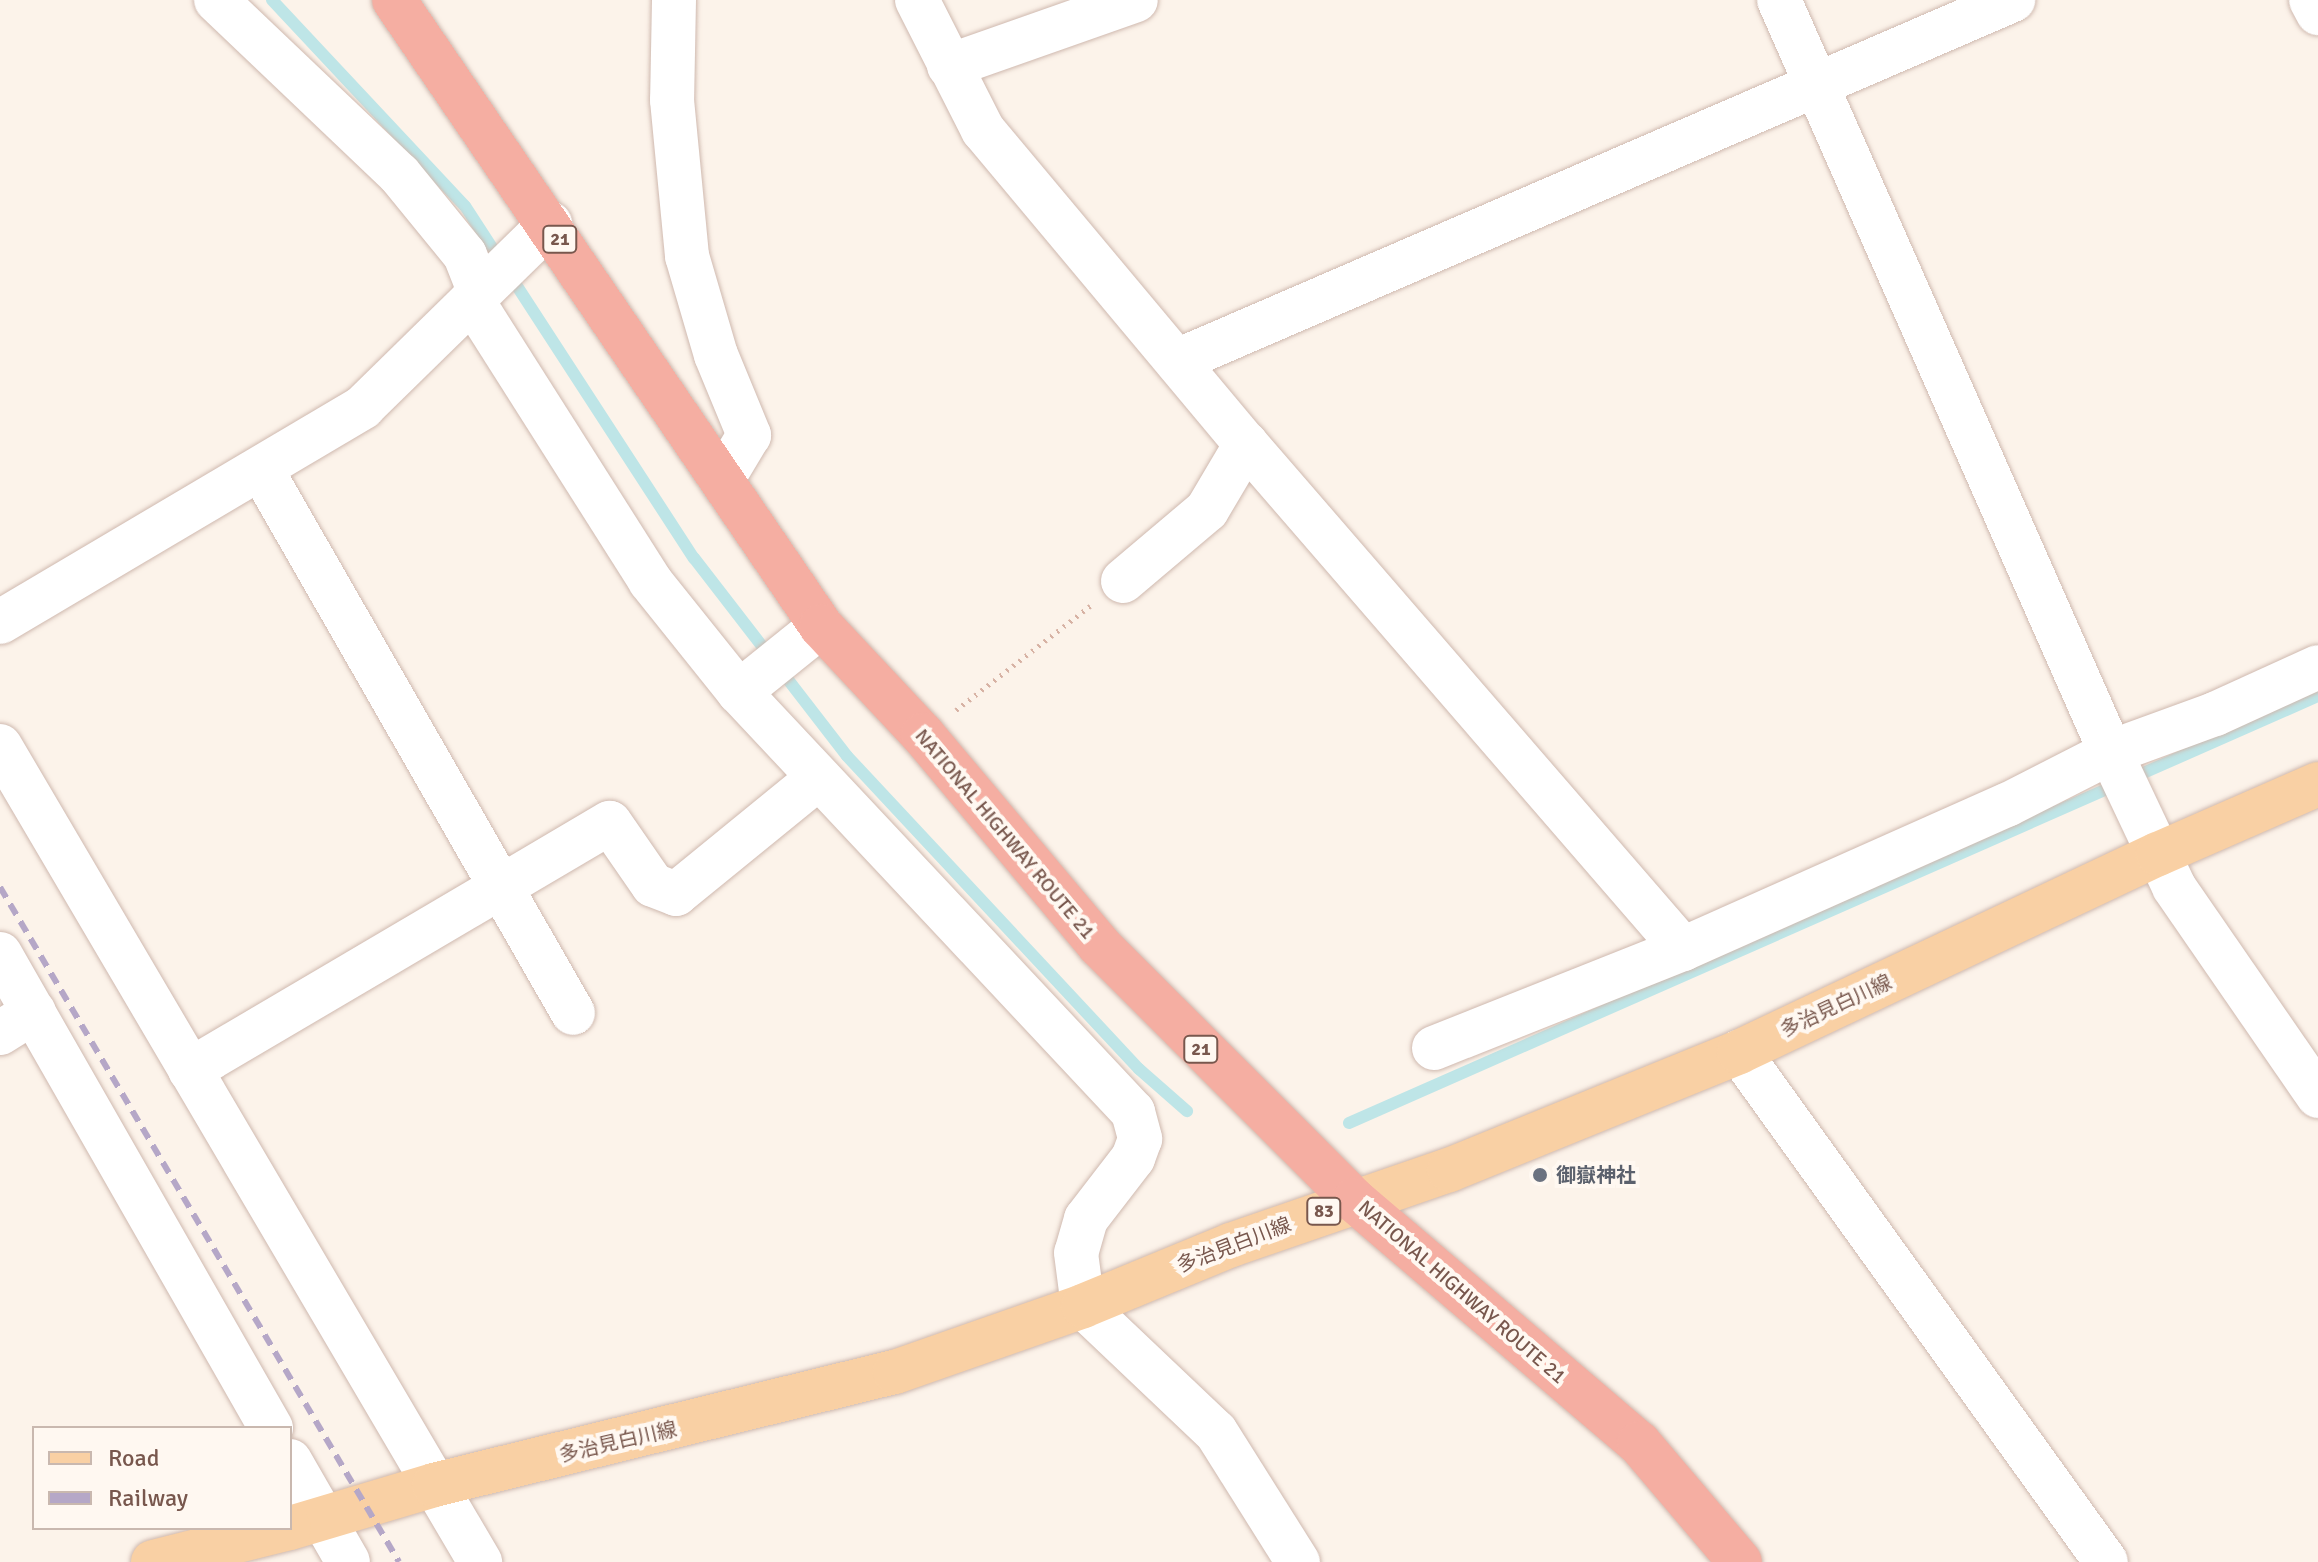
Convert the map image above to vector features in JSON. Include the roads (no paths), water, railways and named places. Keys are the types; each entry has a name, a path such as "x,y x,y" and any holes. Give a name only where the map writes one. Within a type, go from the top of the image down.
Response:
{"highway":[{"name":"NATIONAL HIGHWAY ROUTE 21","path":"394,0 550,224 821,626 923,735 1099,945 1354,1200 1639,1443 1740,1562"}],"main road":[{"name":"多治見白川線","path":"300,1525 434,1485 895,1372 1083,1306 1231,1245 1354,1200 1449,1170 1739,1052 2158,854 2318,784"},
{"name":"多治見白川線","path":"153,1562 280,1530"}],"street":[{"path":"216,0 399,174 465,255 476,297 650,581 739,692 1133,1112 1140,1139 1133,1158 1086,1219 1076,1253 1083,1306 1216,1432 1298,1562"},
{"path":"674,0 672,100 687,256 716,355 749,435 722,480"},
{"path":"917,0 983,130 1246,444 1683,949"},
{"path":"949,66 1136,0"},
{"path":"1779,0 2113,757 2174,887 2318,1096"},
{"path":"1177,361 2013,0"},
{"path":"2311,0 2318,13"},
{"path":"0,622 363,407 550,224"},
{"path":"1123,581 1207,510 1246,444"},
{"path":"261,469 573,1013"},
{"path":"739,692 821,626"},
{"path":"1434,1048 1683,949 2318,667"},
{"path":"0,746 480,1562"},
{"path":"190,1070 610,823 653,885 676,894 818,778"},
{"path":"0,954 17,1022 270,1426"},
{"path":"1739,1052 2106,1562"},
{"path":"292,1474 300,1525 348,1562"}],"waterway":[{"path":"272,0 465,206 694,558 847,756 1139,1069 1187,1111"},
{"path":"1349,1123 2318,696"}],"railway":[{"path":"0,887 399,1562"}],"place":[{"name":"御嶽神社","path":"1540,1175"}]}
